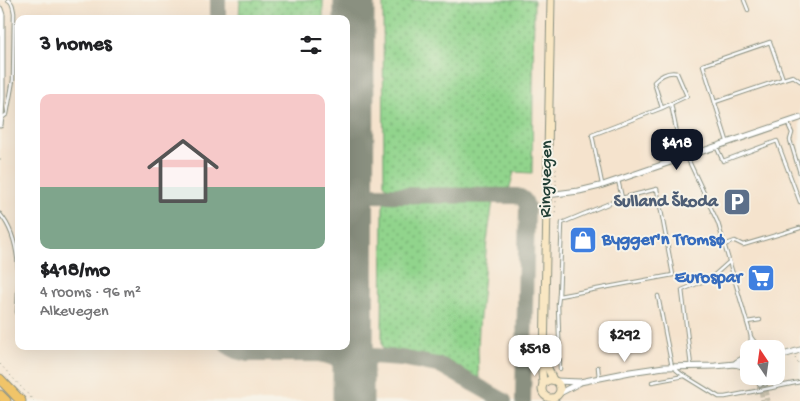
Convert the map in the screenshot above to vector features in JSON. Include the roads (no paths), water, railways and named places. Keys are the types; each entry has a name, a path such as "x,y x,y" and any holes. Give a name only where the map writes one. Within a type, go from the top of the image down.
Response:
{"highway":[{"path":"0,379 21,401"},
{"path":"0,395 6,401"}],"street":[{"name":"Ringvegen","path":"543,384 551,0"},
{"path":"0,9 2,15 2,118 0,125"},
{"path":"547,195 579,191 602,185 800,118"},
{"path":"785,354 800,350"},
{"name":"Ringvegen","path":"544,358 554,381"},
{"path":"735,364 740,360"},
{"path":"580,382 555,397 543,397 543,384 548,380 580,382 654,368 740,365"},
{"path":"554,381 559,387 555,397"}],"lane":[{"path":"2,118 7,114 14,80 14,13 13,7 8,0"},
{"path":"744,0 748,10"},
{"path":"727,143 704,66 770,42 783,79"},
{"path":"602,185 592,135 662,108 687,96 677,73 671,72 660,76 654,82 662,108"},
{"path":"715,102 793,76 800,81"},
{"path":"671,104 678,143 714,213 751,340"},
{"path":"787,122 792,133 790,140 800,173"},
{"path":"717,146 723,161 777,142 800,202"},
{"path":"618,180 622,198"},
{"path":"559,296 673,275 657,189 622,198 562,223 558,304 560,369"},
{"path":"0,214 10,232 15,248"},
{"path":"724,245 735,241 743,245 800,228"},
{"path":"691,366 682,290 711,278 729,262"},
{"path":"658,296 672,367 719,397 800,382"},
{"path":"747,322 760,320"},
{"path":"598,367 599,378"},
{"path":"652,382 686,376"}],"tunnel":[{"path":"760,385 763,401"},
{"path":"765,385 768,401"}],"place":[{"name":"Sulland Škoda","path":"737,202"},
{"name":"Bygger'n Tromsø","path":"583,240"},
{"name":"Eurospar","path":"761,278"}]}
